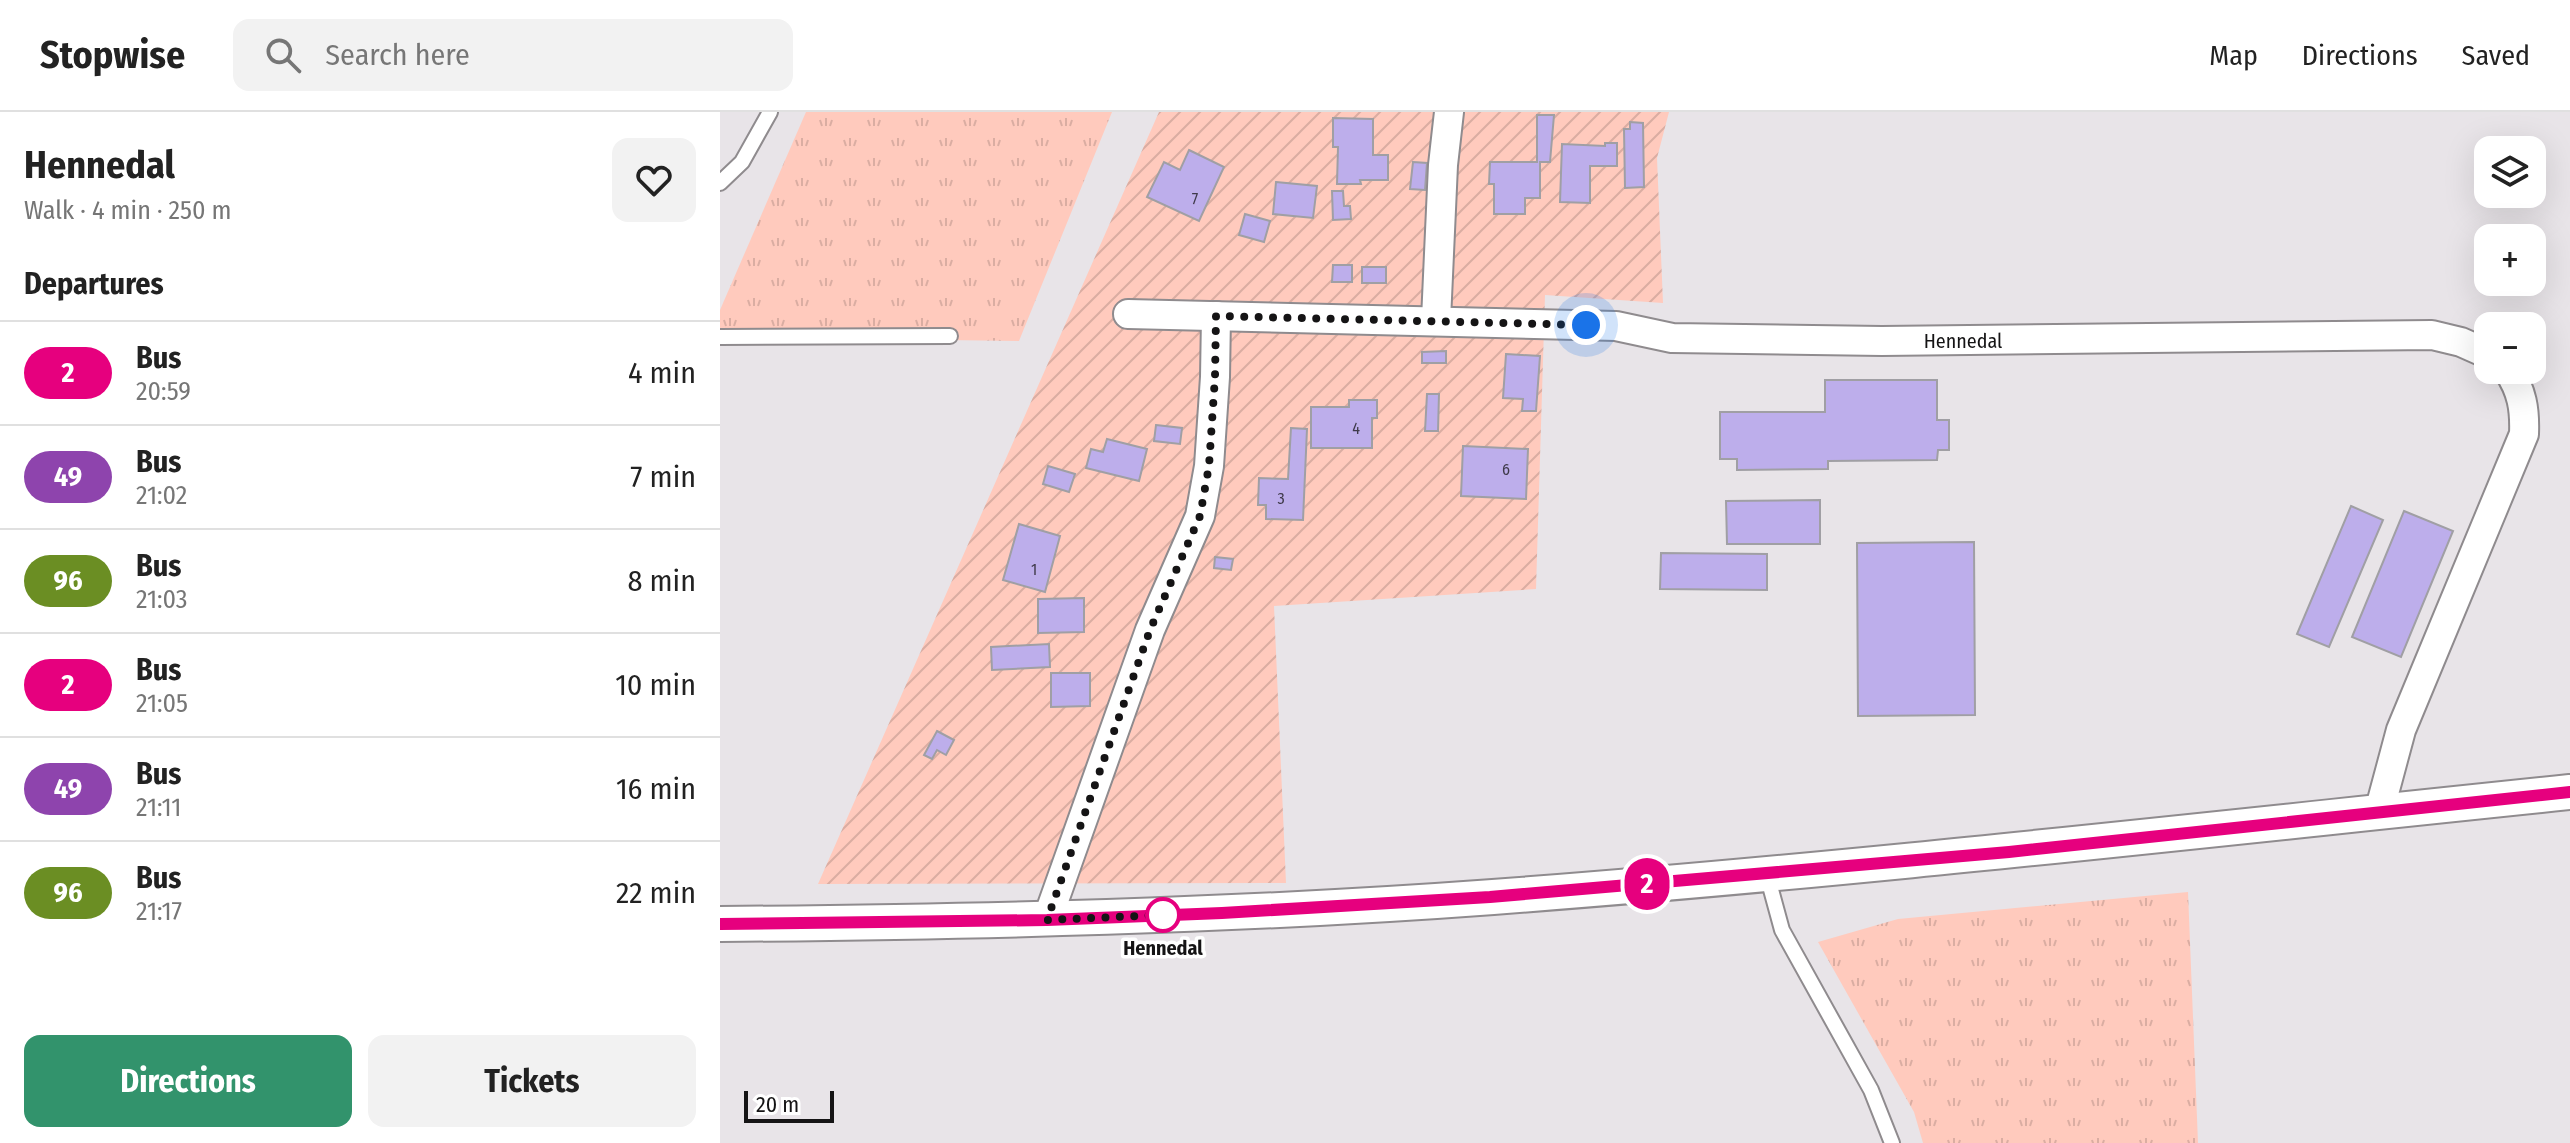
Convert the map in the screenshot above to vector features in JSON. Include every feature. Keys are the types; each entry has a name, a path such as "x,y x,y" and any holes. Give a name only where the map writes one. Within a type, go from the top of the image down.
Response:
{"street":[{"path":"1436,320 1443,165 1449,112"},
{"name":"Hennedal","path":"1128,314 1616,326 1672,338 1867,341 2432,335 2474,348"},
{"path":"1047,920 1150,630 1200,516 1209,466 1216,316"},
{"path":"2379,812 2401,730 2524,434 2525,408 2517,384"},
{"path":"720,924 1047,920 1427,901 1767,875 2009,852 2570,792"}],"lane":[{"path":"720,183 742,162 770,112"},
{"path":"720,337 950,336"},
{"path":"1767,875 1782,930 1871,1090 1892,1143"}],"green space":[{"path":"806,112 1112,112 1019,341 720,337 720,310"},
{"path":"1159,112 1669,112 1657,158 1663,303 1545,295 1536,589 1274,606 1286,883 818,884"},
{"path":"2188,892 2198,1143 1923,1143 1914,1112 1818,942 1898,919"}],"building":[{"path":"1537,115 1554,115 1550,162 1540,162 1540,198 1525,198 1525,214 1494,214 1494,184 1489,184 1490,162 1537,162"},
{"path":"1333,118 1373,119 1373,155 1388,155 1388,180 1337,184 1338,147 1333,147"},
{"path":"1630,122 1643,123 1644,187 1625,188 1624,129 1630,129"},
{"path":"1605,143 1617,143 1617,166 1590,166 1590,203 1560,202 1562,144 1605,146"},
{"path":"1189,150 1224,167 1199,221 1147,197 1164,162 1180,170"},
{"path":"1413,162 1427,163 1425,190 1410,189"},
{"path":"1276,182 1317,186 1313,218 1273,214"},
{"path":"1332,191 1343,191 1344,206 1350,206 1351,219 1333,220"},
{"path":"1245,214 1270,221 1264,242 1239,235"},
{"path":"1333,265 1352,265 1352,282 1332,282"},
{"path":"1362,267 1386,267 1386,283 1362,283"},
{"path":"1446,351 1446,363 1422,363 1422,352"},
{"path":"1506,354 1540,356 1536,411 1522,411 1523,399 1503,398"},
{"path":"1825,380 1937,380 1937,420 1949,420 1949,450 1938,450 1937,460 1828,461 1828,469 1737,470 1737,459 1720,459 1720,412 1825,412"},
{"path":"1427,394 1439,394 1438,431 1425,431"},
{"path":"1349,400 1377,400 1377,418 1372,418 1372,448 1311,448 1311,407 1349,407"},
{"path":"1156,425 1182,428 1180,444 1154,441"},
{"path":"1291,428 1307,429 1303,520 1266,519 1266,505 1258,505 1259,478 1288,479"},
{"path":"1107,439 1147,449 1139,481 1086,468 1091,449 1103,452"},
{"path":"1463,446 1528,449 1526,499 1461,496"},
{"path":"1048,466 1075,474 1069,492 1043,484"},
{"path":"1820,500 1820,544 1727,544 1726,501"},
{"path":"2351,506 2383,520 2329,647 2297,634"},
{"path":"2404,511 2453,531 2401,657 2352,637"},
{"path":"1019,524 1060,536 1045,592 1003,580"},
{"path":"1974,542 1975,715 1858,716 1857,543"},
{"path":"1661,553 1767,554 1767,590 1660,589"},
{"path":"1215,557 1233,559 1231,570 1214,568"},
{"path":"1084,598 1084,632 1038,633 1038,599"},
{"path":"1049,644 1050,667 992,670 991,647"},
{"path":"1051,673 1090,673 1090,706 1051,707"},
{"path":"937,731 954,740 946,755 937,750 932,759 924,755"}],"bus line":[{"name":"2","path":"720,924 1047,920 1490,897 2009,852 2570,792"}],"place":[{"name":"Hennedal","path":"1163,915"}],"route":[{"path":"1163,915 1047,920 1150,630 1200,516 1209,466 1216,316 1586,325"}]}
